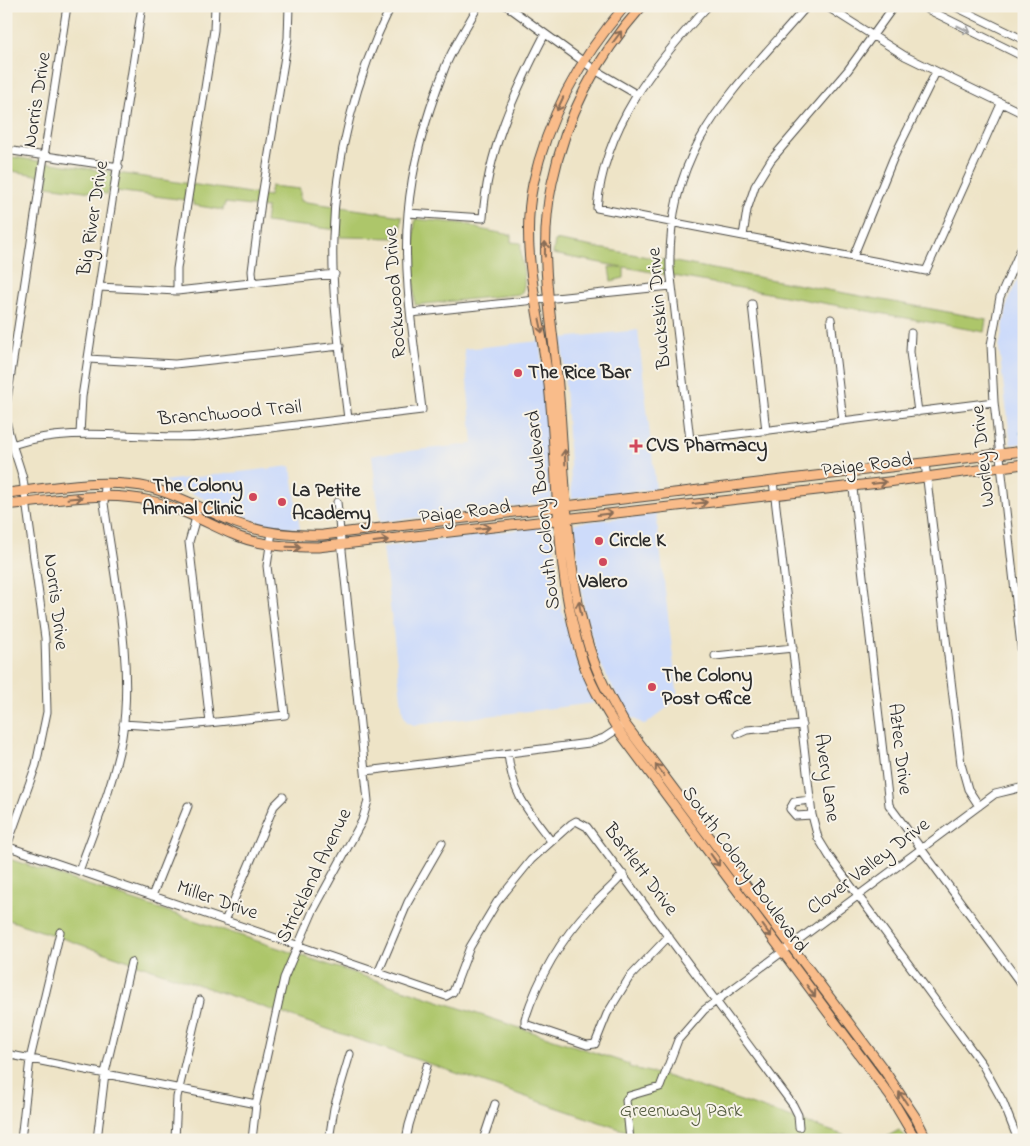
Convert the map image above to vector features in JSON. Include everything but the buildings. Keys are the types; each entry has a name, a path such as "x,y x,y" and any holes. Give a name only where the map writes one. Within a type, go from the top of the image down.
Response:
{"main road":[{"name":"South Colony Boulevard","path":"625,6 582,61 550,127 533,186 528,226 535,299 563,431 568,518 583,663 592,684 622,727 884,1070 916,1118 927,1140"},
{"name":"South Colony Boulevard","path":"622,727 581,636 568,597 557,507 553,439 553,383 545,250 551,184 569,123 595,70 614,40 642,6"},
{"path":"553,439 563,431"},
{"name":"Paige Road","path":"6,493 105,484 150,488 202,507 235,523 298,536 339,533 567,506 1024,450"},
{"name":"Paige Road","path":"6,505 104,496 152,501 196,516 232,535 270,544 318,547 853,486 1024,464"},
{"path":"648,496 652,509"},
{"path":"452,519 453,532"},
{"path":"592,684 598,673"},
{"name":"South Colony Boulevard","path":"690,818 782,952 890,1096 916,1140"}],"street":[{"name":"Norris Drive","path":"6,406 67,6"},
{"name":"Big River Drive","path":"80,434 80,411 142,6"},
{"path":"177,290 177,269 214,30 215,6"},
{"path":"253,282 252,271 288,38 289,6"},
{"path":"348,419 340,346 332,238 343,150 360,80 375,38 390,6"},
{"name":"Rockwood Drive","path":"422,410 407,264 408,213 413,172 442,76 478,6"},
{"path":"507,6 595,70 636,94"},
{"path":"708,6 636,94 608,149 599,183 597,208 926,271 1001,104"},
{"name":"Buckskin Drive","path":"766,431 690,440 671,286 669,242 671,223 682,176 708,123 807,6"},
{"path":"826,6 873,37 936,72 1024,114"},
{"path":"743,236 750,199 755,186 771,160 848,70 894,6"},
{"path":"922,6 1024,57"},
{"path":"954,6 1024,40"},
{"path":"408,213 482,218 486,184 496,144 524,74 545,34"},
{"path":"853,256 893,159 936,72"},
{"path":"6,150 118,167"},
{"name":"Worley Drive","path":"1024,242 1000,297 991,345 994,402 1024,673"},
{"path":"99,287 177,290 334,274"},
{"path":"411,313 671,286"},
{"path":"752,304 766,431 994,402"},
{"path":"831,319 843,421"},
{"path":"911,333 910,352 918,412"},
{"path":"88,359 174,364 340,346"},
{"name":"Branchwood Trail","path":"12,445 31,439 80,434 177,438 422,410"},
{"name":"Norris Drive","path":"6,418 12,445 19,461 26,503 45,638 48,712 36,765 7,846"},
{"path":"925,463 961,764 968,789 978,806"},
{"name":"Aztec Drive","path":"851,471 886,796 891,811 1024,988"},
{"name":"Avery Lane","path":"773,481 812,815 824,848 982,1064 1003,1102 1018,1140"},
{"path":"80,871 110,782 123,724 125,678 122,633 104,496 105,484"},
{"name":"Strickland Avenue","path":"252,1140 256,1104 284,978 297,945 365,815 369,793 340,546 337,502"},
{"path":"202,507 196,516 189,542 210,723"},
{"path":"123,724 169,727 285,714 267,566 272,532"},
{"path":"714,656 794,648"},
{"path":"738,734 747,730 802,725"},
{"path":"366,771 589,743 604,738 622,727"},
{"path":"508,754 514,786 529,814 551,841"},
{"name":"Clover Valley Drive","path":"630,1140 626,1100 629,1096 660,1087 678,1040 695,1019 716,1001 978,806 1000,792 1024,787"},
{"path":"225,921 274,806 283,797"},
{"path":"810,800 794,802 790,809 796,816 812,815"},
{"path":"152,896 188,806"},
{"name":"Bartlett Drive","path":"446,996 453,992 470,947 489,913 518,875 551,841 571,824 576,821 581,822 587,827 623,874 793,1105 798,1115 799,1127"},
{"path":"378,973 408,902 442,843"},
{"name":"Miller Drive","path":"7,846 446,996"},
{"path":"623,874 563,940 540,978 524,1019 525,1024 587,1045 595,1044 607,1014 629,978 669,936"},
{"path":"21,1140 30,1059 60,932"},
{"path":"97,1140 105,1073 131,962"},
{"path":"175,1140 180,1088 200,1000"},
{"path":"6,1054 256,1104"},
{"path":"329,1140 334,1108 350,1054"},
{"path":"406,1140 427,1066"},
{"path":"483,1140 495,1104"}],"shaded area":[{"path":"1024,265 1024,443 1011,445 999,349 1008,301"},
{"path":"638,330 656,489 572,498 562,338"},
{"path":"540,341 552,502 380,522 372,455 473,444 464,349"},
{"path":"291,466 300,529 265,525 163,481"},
{"path":"656,514 678,699 645,725 627,715 598,659 584,609 574,523"},
{"path":"552,525 561,607 575,657 594,703 414,725 407,722 403,714 383,547"}],"green space":[{"path":"6,156 269,196 271,186 300,189 300,201 402,216 400,238 340,237 339,230 265,222 267,208 225,203 223,210 193,205 193,201 108,190 107,194 47,186 48,177 6,170"},
{"path":"415,219 468,224 479,229 511,235 511,242 521,243 524,278 523,290 520,294 415,305 413,259"},
{"path":"555,240 986,319 984,332 624,267 624,278 611,281 609,267 622,267 553,254"},
{"name":"Greenway Park","path":"6,858 629,1064 629,1067 669,1077 858,1140 652,1140 6,919"},
{"path":"899,1130 909,1140 881,1140"}],"waterway":[{"path":"1020,433 1024,432"}],"place":[{"name":"The Rice Bar","path":"518,373"},
{"name":"CVS Pharmacy","path":"636,446"},
{"name":"The Colony Animal Clinic","path":"253,497"},
{"name":"La Petite Academy","path":"282,502"},
{"name":"Circle K","path":"599,541"},
{"name":"Valero","path":"603,562"},
{"name":"The Colony Post Office","path":"652,687"}]}
